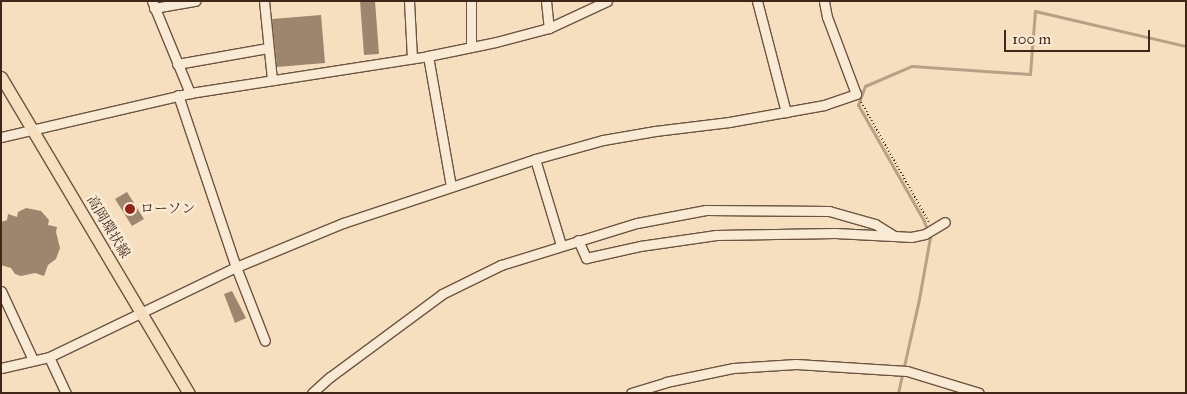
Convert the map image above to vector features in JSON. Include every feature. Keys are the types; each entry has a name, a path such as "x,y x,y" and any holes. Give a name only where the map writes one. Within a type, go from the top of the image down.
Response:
{"main road":[{"name":"高岡環状線","path":"1,77 189,392"}],"street":[{"path":"190,93 153,5 196,1"},
{"path":"264,1 272,80"},
{"path":"409,1 412,58"},
{"path":"471,1 471,47"},
{"path":"546,1 549,28"},
{"path":"1,137 178,95 428,56 471,47 549,28 607,1"},
{"path":"757,1 786,112"},
{"path":"1,368 49,357 142,314 236,267 343,223 535,159 612,138 786,112 824,105 856,94 827,17 824,1"},
{"path":"177,64 268,48"},
{"path":"428,56 451,186"},
{"path":"178,95 236,267 265,341"},
{"path":"535,159 561,244"},
{"path":"312,393 330,377 442,294 501,265 561,244 637,223 706,210 829,211 875,224 894,236"},
{"path":"578,240 586,258 640,246 716,235 835,233 911,237 924,234 945,222"},
{"path":"1,291 33,360"},
{"path":"49,357 66,393"},
{"path":"631,393 666,382 733,368 796,364 907,372 979,393"}],"path":[{"path":"856,94 933,229"}],"building":[{"path":"360,1 375,1 379,54 364,55"},
{"path":"321,15 325,63 277,67 272,19"},
{"name":"ローソン","path":"127,192 144,219 132,226 115,199"},
{"path":"26,208 41,211 49,220 48,225 57,227 56,232 60,248 56,259 48,265 44,276 35,273 21,276 15,274 11,268 1,265 1,222 7,220 8,214 17,217 18,212"},
{"path":"232,291 246,318 235,323 224,294"}],"waterway":[{"path":"898,393 919,299 930,237 924,221 858,105 865,86 912,66 1030,74 1035,11 1186,46"}],"place":[{"name":"ローソン","path":"130,209"}]}
